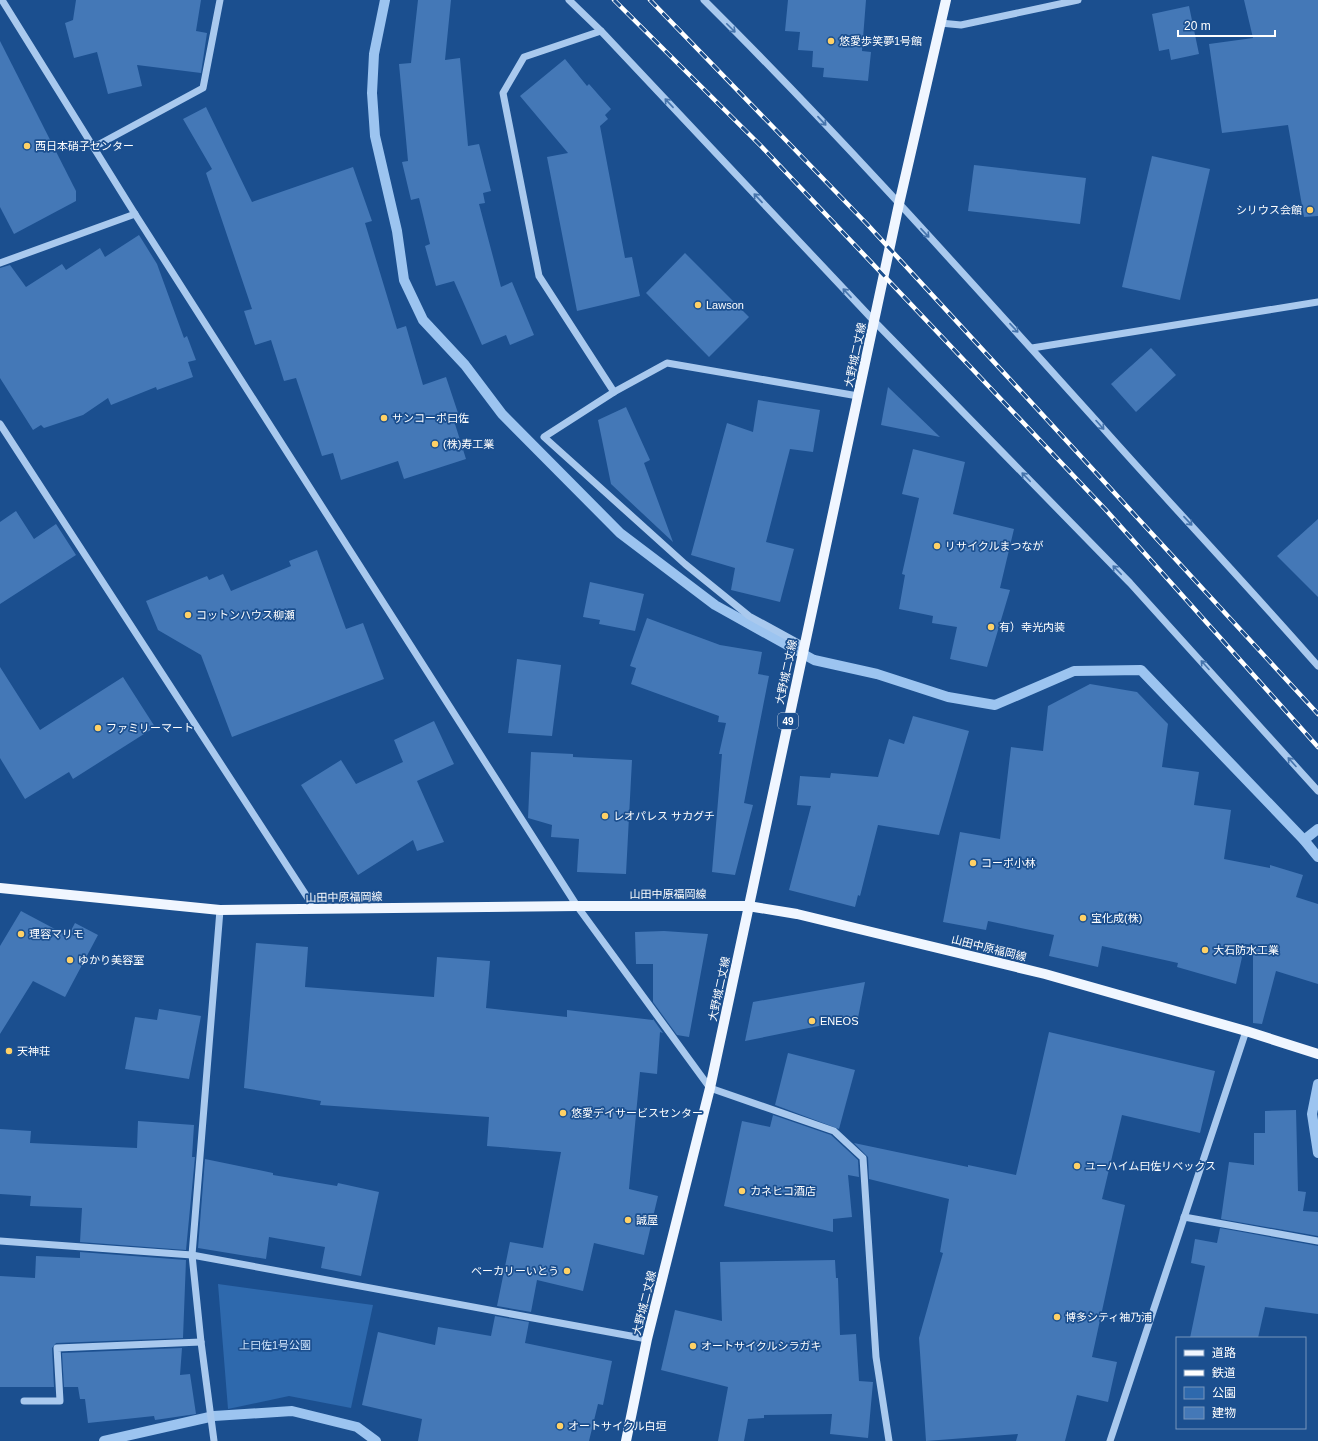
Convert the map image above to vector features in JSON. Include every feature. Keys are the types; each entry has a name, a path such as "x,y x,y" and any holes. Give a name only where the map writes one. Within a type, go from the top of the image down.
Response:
{"main road":[{"name":"大野城二丈線","path":"626,1441 648,1339 710,1088 899,204 946,0"},
{"name":"山田中原福岡線","path":"0,888 220,910 577,906 748,906 797,914 1045,974 1246,1031 1318,1054"}],"street":[{"path":"2,0 135,214 577,906 710,1088 834,1131 863,1158 876,1357 889,1441"},
{"path":"94,147 203,88 220,0"},
{"path":"569,0 601,31 874,321 1130,583 1318,791"},
{"path":"704,0 780,76 1032,348 1318,666"},
{"path":"940,24 961,24 1078,0"},
{"path":"601,31 524,57 503,93 539,276 614,392"},
{"path":"0,263 135,214"},
{"path":"1032,348 1318,302"},
{"path":"804,646 750,616 738,607 685,564 544,437 614,392 667,362 858,396"},
{"path":"0,424 315,909"},
{"path":"214,1438 200,1342 192,1255 220,910"},
{"path":"1110,1441 1246,1031"},
{"path":"1184,1217 1318,1241"},
{"path":"0,1241 192,1255 648,1339"},
{"path":"24,1402 60,1401 58,1348 200,1342"}],"green space":[{"name":"上曰佐1号公園","path":"218,1284 373,1305 351,1408 289,1396 228,1409"}],"building":[{"path":"76,0 201,0 196,31 207,33 201,73 137,65 142,86 108,94 97,52 74,58 65,23 73,20"},
{"path":"418,0 451,0 445,60 460,58 468,146 479,144 491,191 483,193 485,203 479,204 501,287 512,282 534,335 510,345 506,335 482,345 454,281 436,286 425,246 430,244 419,198 411,200 402,162 408,161 399,64 411,63"},
{"name":"悠愛歩笑夢1号館","path":"788,0 866,0 862,51 871,52 868,81 823,77 824,68 812,67 813,51 798,50 800,32 785,31"},
{"path":"1244,0 1318,0 1318,216 1304,217 1288,125 1222,133 1209,44 1253,38"},
{"path":"1189,6 1199,54 1171,60 1169,49 1159,51 1152,14"},
{"name":"西日本硝子センター","path":"0,41 76,191 76,201 14,234 0,207"},
{"path":"565,59 587,86 589,84 611,109 605,115 608,119 600,126 625,258 632,257 640,296 577,311 547,157 568,153 520,96"},
{"path":"206,107 252,202 353,167 372,221 365,223 397,329 406,326 423,385 446,377 461,422 455,424 466,459 404,479 398,461 341,480 333,453 322,456 296,378 284,381 271,340 255,345 244,311 252,309 206,173 212,169 183,119"},
{"path":"1152,156 1210,169 1180,300 1122,287"},
{"path":"974,165 1086,178 1080,224 968,211"},
{"path":"139,235 157,264 184,338 187,336 196,360 188,362 193,377 157,390 156,387 111,405 108,398 83,415 44,428 41,425 33,430 0,378 0,268 10,265 26,287 62,264 66,270 100,248 105,257"},
{"name":"Lawson","path":"685,253 749,317 709,357 646,293"},
{"path":"1151,348 1176,375 1136,412 1111,384"},
{"path":"888,387 940,437 881,425"},
{"path":"758,400 820,410 813,452 790,449 766,542 794,549 780,602 731,590 735,568 691,555 727,423 753,432"},
{"path":"626,407 650,460 644,463 673,542 611,484 598,420"},
{"path":"913,449 965,462 953,514 1014,529 1000,588 1010,590 987,667 950,659 957,627 932,623 933,616 899,609 905,575 902,574 919,498 902,494"},
{"path":"16,511 34,539 56,524 76,555 0,604 0,522"},
{"path":"1318,519 1318,597 1277,556"},
{"path":"317,550 346,629 363,623 384,679 232,737 201,655 158,630 146,601 207,576 209,580 223,574 231,591 291,566 289,561"},
{"path":"590,582 644,594 635,631 599,624 600,620 583,617"},
{"path":"647,618 720,645 762,652 758,674 769,676 744,803 753,805 735,875 712,872 722,754 719,754 726,723 718,722 719,716 631,684 636,668 630,666"},
{"path":"517,659 561,665 552,736 508,733"},
{"path":"0,667 40,730 123,677 155,727 73,779 69,772 25,799 0,758"},
{"path":"1090,684 1137,692 1168,724 1162,767 1199,772 1194,805 1231,810 1224,859 1270,868 1270,865 1303,875 1296,897 1318,904 1318,984 1276,971 1262,1024 1253,1023 1253,945 1245,944 1236,984 1177,967 1178,963 1102,946 1098,967 1049,956 1054,935 988,921 986,930 943,922 960,832 1000,839 1011,747 1043,751 1048,706"},
{"path":"913,716 969,731 939,835 878,825 860,896 858,895 855,907 789,890 811,806 797,805 800,776 830,778 831,773 878,777 889,739 904,744"},
{"path":"434,721 454,764 417,781 444,842 417,851 413,840 358,875 301,785 341,760 356,784 403,762 394,740"},
{"path":"531,752 573,754 573,757 632,760 626,874 577,872 579,839 551,837 552,825 528,818"},
{"path":"21,911 68,936 75,923 98,935 65,997 33,981 0,1034 0,946"},
{"path":"664,931 708,934 689,1037 677,1035 653,1002 653,964 636,964 635,932"},
{"path":"256,943 308,947 305,987 434,997 437,957 490,961 486,1008 567,1017 567,1010 653,1019 663,1033 660,1032 657,1074 640,1072 629,1189 658,1196 644,1255 594,1243 583,1291 537,1280 531,1312 497,1306 510,1242 543,1248 561,1152 487,1146 489,1117 320,1105 321,1101 244,1088"},
{"path":"865,982 858,1018 745,1041 753,1002"},
{"path":"159,1009 201,1016 189,1079 125,1069 135,1017 157,1020"},
{"path":"1049,1032 1215,1071 1200,1133 1122,1115 1102,1199 1125,1205 1092,1357 1117,1362 1108,1402 1077,1395 1065,1441 1016,1441 1018,1434 926,1441 919,1338 943,1253 940,1252 949,1199 869,1179 868,1157 854,1143 968,1167 968,1165 1016,1175"},
{"path":"788,1053 855,1070 839,1129 775,1105"},
{"path":"1296,1110 1298,1191 1306,1192 1303,1211 1318,1212 1318,1236 1221,1219 1229,1162 1254,1165 1254,1133 1265,1133 1265,1111"},
{"path":"773,1115 831,1135 858,1160 859,1177 848,1175 852,1217 833,1219 833,1232 724,1206 742,1121 770,1127"},
{"path":"138,1121 194,1125 192,1157 195,1157 186,1250 80,1242 82,1208 30,1206 31,1196 0,1194 0,1129 31,1131 30,1143 137,1148"},
{"path":"205,1159 273,1173 273,1175 337,1186 338,1183 379,1192 361,1276 321,1268 325,1247 269,1237 266,1259 198,1248"},
{"path":"1220,1228 1318,1246 1318,1314 1265,1307 1258,1337 1190,1337 1205,1266 1191,1263 1195,1239 1217,1243"},
{"path":"80,1252 186,1260 183,1338 56,1343 52,1348 54,1387 0,1387 0,1276 35,1278 36,1256 80,1258"},
{"path":"835,1260 836,1278 838,1278 840,1335 856,1334 859,1381 873,1382 868,1438 830,1434 832,1414 764,1415 764,1418 748,1419 744,1441 718,1441 728,1387 661,1370 675,1310 722,1321 720,1262"},
{"path":"495,1316 529,1322 525,1343 612,1361 603,1405 598,1404 589,1441 418,1441 422,1419 362,1405 378,1332 435,1345 438,1327 491,1336"},
{"path":"182,1348 180,1375 190,1374 196,1414 155,1420 154,1416 88,1423 85,1399 80,1399 78,1387 64,1387 62,1353"}],"waterway":[{"path":"385,0 374,54 372,93 375,136 397,231 404,280 423,320 465,365 502,414 620,533 715,605 814,660 877,674 948,697 995,705 1074,671 1141,670 1304,840 1318,857"},
{"path":"1304,840 1318,829"},
{"path":"1318,1084 1312,1114 1318,1153"},
{"path":"104,1441 214,1416 292,1411 357,1427 376,1441"}],"railway":[{"path":"614,0 761,146 1105,509 1318,747"},
{"path":"650,0 866,223 1318,714"}],"place":[{"name":"悠愛歩笑夢1号館","path":"831,41"},
{"name":"西日本硝子センター","path":"27,146"},
{"name":"シリウス会館","path":"1310,210"},
{"name":"Lawson","path":"698,305"},
{"name":"サンコーポ曰佐","path":"384,418"},
{"name":"(株)寿工業","path":"435,444"},
{"name":"リサイクルまつなが","path":"937,546"},
{"name":"コットンハウス柳瀬","path":"188,615"},
{"name":"有）幸光内装","path":"991,627"},
{"name":"ファミリーマート","path":"98,728"},
{"name":"レオパレス サカグチ","path":"605,816"},
{"name":"コーポ小林","path":"973,863"},
{"name":"宝化成(株)","path":"1083,918"},
{"name":"理容マリモ","path":"21,934"},
{"name":"大石防水工業","path":"1205,950"},
{"name":"ゆかり美容室","path":"70,960"},
{"name":"ENEOS","path":"812,1021"},
{"name":"天神荘","path":"9,1051"},
{"name":"悠愛デイサービスセンター","path":"563,1113"},
{"name":"ユーハイム曰佐リベックス","path":"1077,1166"},
{"name":"カネヒコ酒店","path":"742,1191"},
{"name":"誠屋","path":"628,1220"},
{"name":"ベーカリーいとう","path":"567,1271"},
{"name":"博多シティ袖乃浦","path":"1057,1317"},
{"name":"オートサイクルシラガキ","path":"693,1346"},
{"name":"オートサイクル白垣","path":"560,1426"}]}
